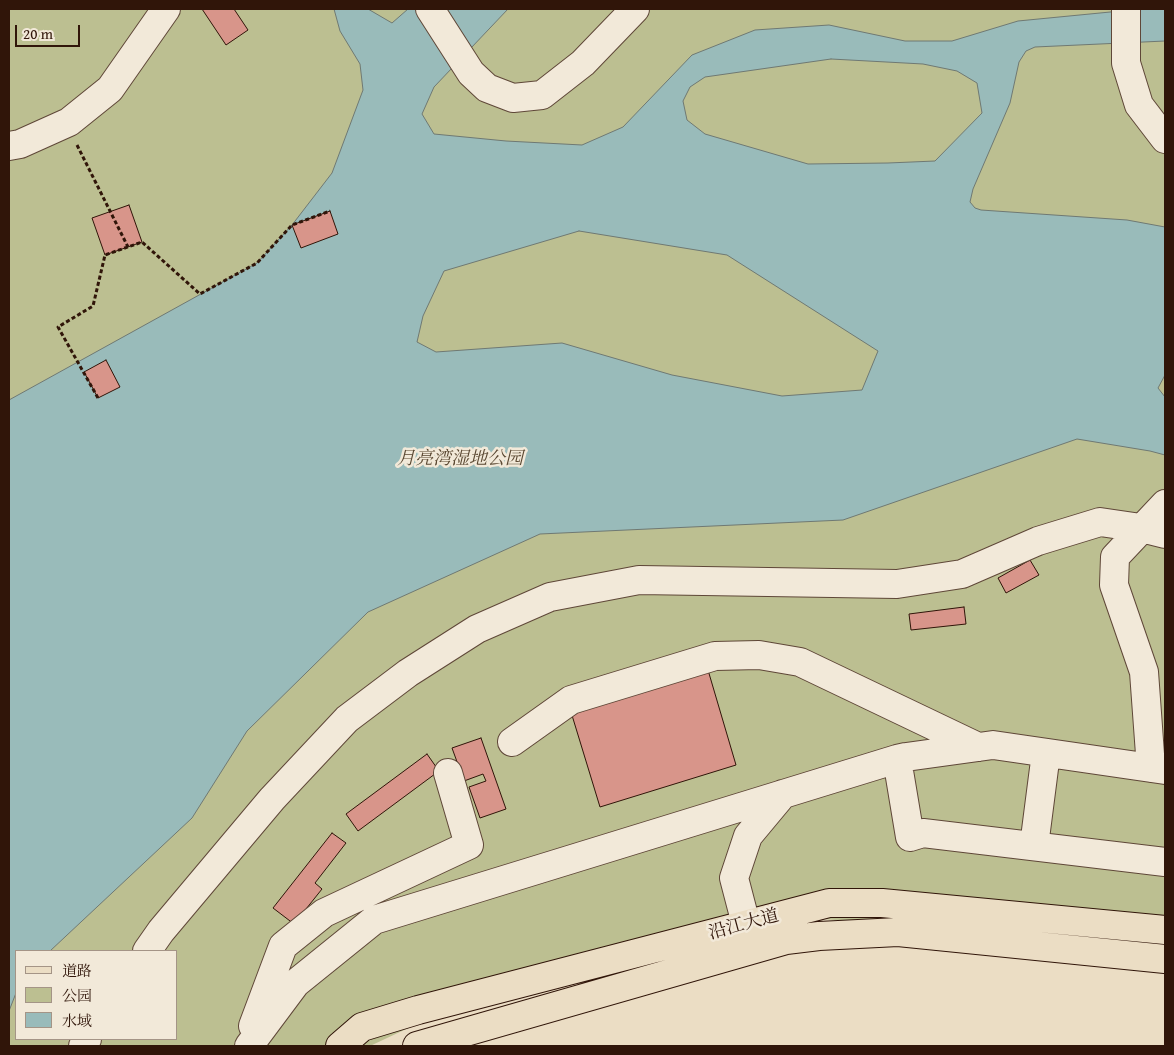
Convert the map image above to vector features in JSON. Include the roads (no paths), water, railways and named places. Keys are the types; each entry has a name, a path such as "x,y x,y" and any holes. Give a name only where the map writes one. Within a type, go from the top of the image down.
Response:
{"main road":[{"name":"沿江大道","path":"340,1046 362,1026 829,902 882,903 1165,930"},
{"name":"沿江大道","path":"417,1046 786,940 819,936 898,932 1165,960"}],"street":[{"path":"9,146 20,144 66,123 110,89 166,9"},
{"path":"430,9 471,73 487,88 513,98 542,95 582,63 635,9"},
{"path":"1126,9 1126,63 1139,105 1165,139"},
{"path":"250,1046 296,983 374,920 906,756 993,745 1158,769 1144,672 1114,585 1115,557 1153,531 1165,504"},
{"path":"148,950 272,799 347,719 408,673 477,629 550,597 639,580 897,584 962,574 1038,541 1100,522 1153,531"},
{"path":"512,742 571,700 715,656 759,655 800,662 978,747"},
{"path":"1034,846 1046,753"},
{"path":"897,759 910,837 923,833 1165,862"},
{"path":"245,1046 283,946 324,913 469,845 448,773"},
{"path":"746,924 734,878 748,836 783,794"}],"water":[{"path":"334,9 368,9 392,23 408,9 508,9 434,87 422,114 434,134 506,141 582,145 623,127 692,55 755,30 829,25 905,41 952,41 1018,21 1141,9 1165,9 1165,41 1035,47 1026,51 1019,62 1010,103 973,189 970,202 975,208 981,210 1127,220 1165,227 1165,375 1158,388 1165,397 1165,455 1077,439 843,520 540,534 368,612 247,731 192,818 51,950 15,950 15,996 9,1011 9,400 257,263 292,225 332,173 363,90 360,64 340,31","holes":["831,59 923,64 957,71 977,83 982,113 935,161 808,164 705,134 687,120 683,101 690,87 705,77","579,231 727,255 878,351 862,390 782,396 672,375 562,343 436,352 417,342 423,316 444,271"]}],"park label":[{"name":"月亮湾湿地公园","path":"460,459"}]}
